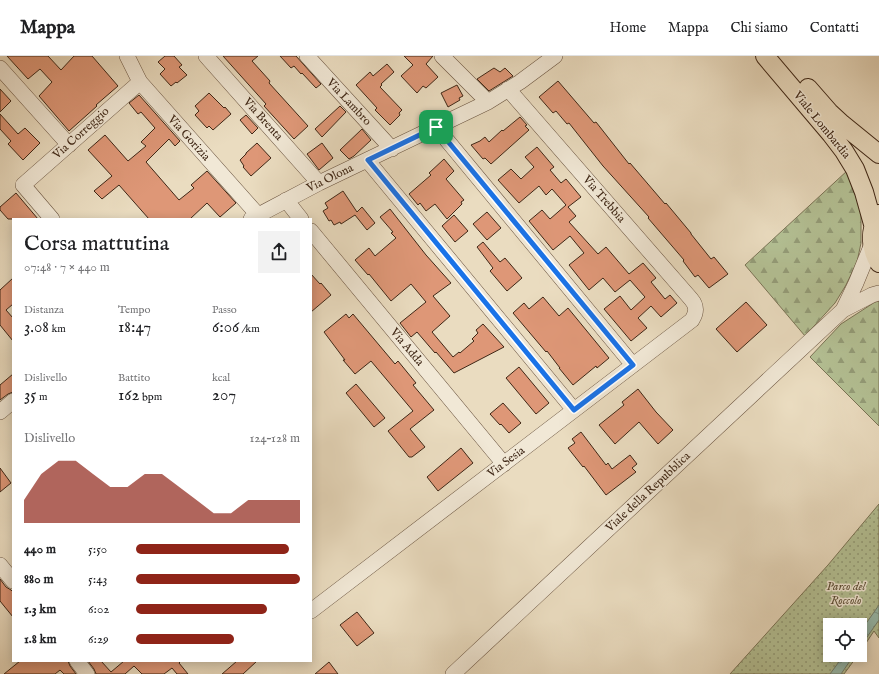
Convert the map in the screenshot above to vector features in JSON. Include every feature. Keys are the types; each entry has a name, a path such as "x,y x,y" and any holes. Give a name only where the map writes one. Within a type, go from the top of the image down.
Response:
{"main road":[{"name":"Viale Lombardia","path":"765,56 831,134 855,169 876,218 872,234 872,244"},
{"name":"Viale Lombardia","path":"781,56 829,112 879,154"},
{"path":"872,244 879,263"}],"street":[{"name":"Via Gorizia","path":"127,56 140,82 255,217"},
{"name":"Via Brenta","path":"206,56 319,183"},
{"name":"Via Lambro","path":"307,56 392,149"},
{"path":"442,56 488,102"},
{"name":"Via Olona","path":"255,217 319,183 488,102 555,56"},
{"path":"0,68 69,145"},
{"name":"Via Correggio","path":"51,218 23,185 140,82"},
{"name":"Via Trebbia","path":"508,89 695,303 696,310"},
{"path":"436,127 633,365"},
{"path":"368,160 574,410"},
{"path":"286,200 300,218"},
{"name":"Via Adda","path":"312,232 504,464"},
{"path":"843,310 872,244"},
{"path":"843,310 879,293"},
{"name":"Via Sesia","path":"312,610 692,320 696,310"},
{"name":"Viale della Repubblica","path":"453,674 843,310"},
{"path":"0,412 12,402"},
{"path":"77,662 87,674"}],"green space":[{"path":"848,170 861,212 861,243 857,262 835,303 805,336 745,265"},
{"path":"879,301 879,426 810,357 841,324 875,302"},
{"name":"Parco del Roccolo","path":"879,504 879,638 874,631 867,642 867,618 823,618 823,662 853,662 844,674 730,674 828,565"}],"water":[{"path":"879,605 879,620 867,637 867,622"},
{"path":"839,662 849,662 841,674 830,674"}],"building":[{"path":"7,56 48,56 61,70 74,56 92,56 118,86 69,131 39,96 52,82 40,69 28,79"},
{"path":"165,56 174,56 182,65 179,67 187,75 171,86 160,74 165,69 158,62"},
{"path":"223,56 258,56 252,61 270,81 269,83 308,126 294,139 264,106 266,104"},
{"path":"280,56 296,56 321,84 316,88 302,73 301,74 294,66 291,68"},
{"path":"404,56 433,56 426,64 438,77 426,88 423,86 417,93 401,76 413,65"},
{"path":"387,64 394,72 381,84 382,85 380,87 402,110 399,113 400,115 390,125 375,110 377,108 356,85 370,72 373,76"},
{"path":"494,68 500,72 505,68 513,76 489,91 477,79"},
{"path":"558,81 594,123 596,122 629,164 630,163 665,204 666,203 711,259 714,257 728,274 709,288 698,275 695,277 683,261 684,260 648,218 649,217 603,166 569,123 567,124 556,111 553,113 539,97"},
{"path":"457,85 463,96 459,98 460,100 448,107 441,93"},
{"path":"0,89 11,101 0,112"},
{"path":"209,93 231,114 213,130 209,126 207,128 195,115 199,111 195,106"},
{"path":"139,95 180,141 175,146 169,139 146,162 179,200 194,188 191,185 207,171 236,203 220,217 207,203 191,218 148,218 119,185 102,199 94,191 112,176 88,150 105,135 128,161 146,146 141,142 155,128 141,112 138,114 129,103"},
{"path":"340,106 346,112 322,137 315,129"},
{"path":"0,114 18,134 25,128 40,143 23,160 8,144 11,141 0,129"},
{"path":"246,115 258,128 252,134 240,120"},
{"path":"520,117 527,125 525,126 529,130 491,164 485,158 483,159 471,145 485,137 489,142"},
{"path":"362,129 371,140 349,159 340,150"},
{"path":"257,143 271,158 251,176 243,167 244,166 240,160"},
{"path":"322,143 333,158 319,170 307,154"},
{"path":"537,147 554,167 550,170 561,183 566,179 581,197 568,207 576,216 569,222 598,254 606,247 629,274 643,263 656,278 651,282 665,299 670,295 677,303 661,317 651,306 638,318 647,328 631,341 604,309 620,296 631,310 645,297 630,280 615,292 603,278 589,290 569,265 584,253 570,236 553,250 529,221 542,210 550,219 566,205 552,189 546,195 539,186 519,203 498,180 511,169 521,179 534,167 525,157"},
{"path":"444,159 454,171 446,179 464,200 447,219 435,204 426,211 420,203 418,205 409,194 431,175 429,173"},
{"path":"343,191 357,212 362,207 375,223 367,230 355,215 341,224 340,222 334,225 331,220 329,221 323,211 328,208 325,203"},
{"path":"16,193 37,218 8,219 0,210 0,207"},
{"path":"390,209 426,255 451,283 433,296 450,316 432,332 453,357 474,341 472,339 478,333 476,330 483,324 504,347 454,373 417,332 411,337 400,323 426,302 411,284 391,301 369,274 368,275 355,260 369,248 375,256 396,238 391,233 393,232 380,217"},
{"path":"487,212 501,228 487,240 473,224"},
{"path":"454,215 468,231 455,242 442,226"},
{"path":"483,242 500,262 505,258 522,278 507,291 490,271 493,268 477,247"},
{"path":"312,275 320,284 321,283 331,295 312,311"},
{"path":"12,279 12,305 6,310 12,317 12,340 0,325 0,290"},
{"path":"543,297 559,316 568,308 609,358 597,368 596,366 573,385 547,351 546,352 513,313 524,303 529,309"},
{"path":"746,302 767,325 737,352 716,329"},
{"path":"346,314 349,318 353,314 395,364 398,361 416,383 413,385 434,410 410,429 425,447 412,457 409,457 388,431 413,411 371,361 355,374 343,360 345,360 324,332"},
{"path":"519,367 549,403 536,414 506,378"},
{"path":"12,375 12,392 0,400 0,385"},
{"path":"356,384 385,418 374,427 346,393"},
{"path":"638,389 656,412 673,430 658,444 639,422 615,444 599,425 624,405 622,402"},
{"path":"503,403 521,423 509,433 490,414"},
{"path":"581,432 606,465 608,463 612,469 630,455 637,464 632,468 636,472 606,495 568,448 575,443 572,439"},
{"path":"461,448 473,463 438,491 427,477"},
{"path":"0,468 11,483 0,492"},
{"path":"0,579 6,587 12,591 12,616 0,601"},
{"path":"357,612 374,633 357,646 340,625"},
{"path":"19,662 68,662 76,674 64,674 60,670 55,674 4,674"},
{"path":"89,662 102,662 111,672 123,662 180,662 179,663 188,674 177,674 172,668 164,674 142,674 134,666 125,674 96,674"},
{"path":"236,662 256,662 243,674 222,674"},
{"path":"329,662 338,674 315,674"}],"route":[{"path":"436,127 633,365 574,410 368,160 436,127"}]}
